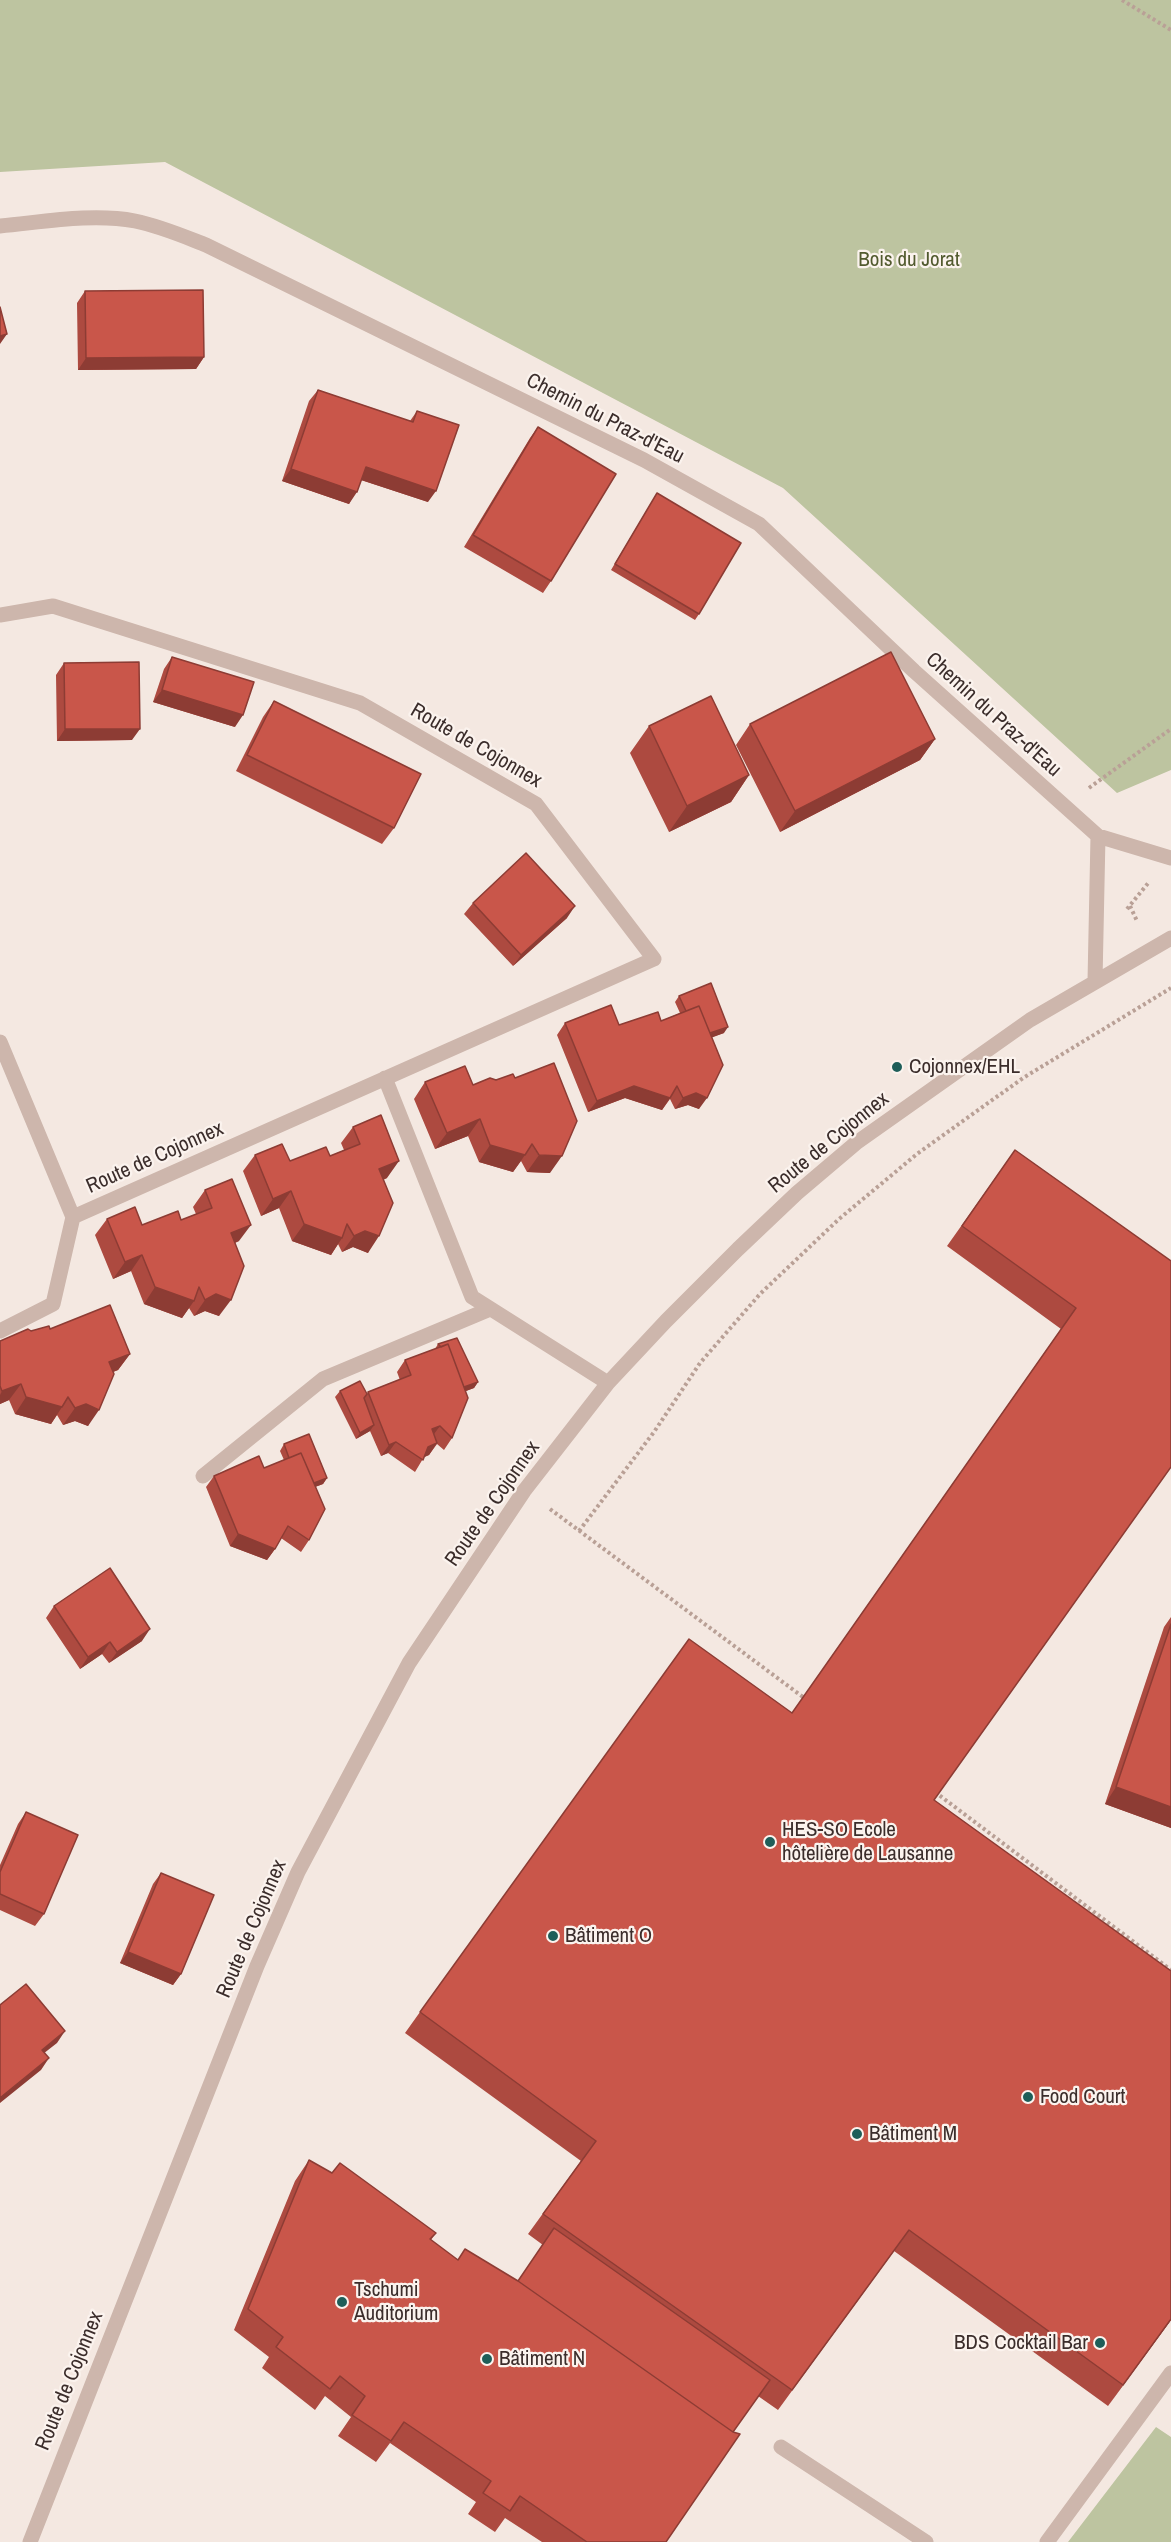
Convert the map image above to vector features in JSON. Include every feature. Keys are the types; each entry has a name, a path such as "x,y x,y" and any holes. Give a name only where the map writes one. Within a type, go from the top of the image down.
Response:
{"street":[{"name":"Chemin du Praz-d'Eau","path":"0,226 92,219 134,221 168,230 206,244 644,460 759,524 914,671 1098,836 1171,858"},
{"name":"Route de Cojonnex","path":"0,615 53,606 360,703 536,804 654,959 73,1217"},
{"path":"1095,981 1098,836"},
{"name":"Route de Cojonnex","path":"30,2542 253,1977 298,1872 410,1663 524,1491 608,1383 666,1321 797,1193 856,1143 1030,1020 1171,938"},
{"name":"Route de Cojonnex","path":"0,1042 73,1217 53,1304 0,1331"},
{"path":"385,1078 472,1297 608,1383"},
{"path":"203,1476 323,1379 490,1309"},
{"path":"1047,2542 1171,2373"},
{"path":"781,2446 926,2542"}],"path":[{"path":"1122,0 1171,30"},
{"path":"1064,807 1171,729"},
{"path":"1124,912 1151,880"},
{"path":"1130,906 1137,921"},
{"path":"579,1531 654,1432 700,1363 760,1294 839,1219 917,1154 1023,1078 1171,988"},
{"path":"550,1509 813,1704"},
{"path":"928,1788 1171,1970"}],"green space":[{"name":"Bois du Jorat","path":"0,0 1171,0 1171,770 1117,793 783,488 165,162 0,172"},
{"path":"1156,2427 1171,2437 1171,2542 1068,2542"}],"building":[{"path":"203,290 204,357 86,358 85,291"},
{"path":"0,307 7,334 0,336"},
{"path":"318,390 413,422 417,411 459,425 436,491 366,467 357,492 291,469"},
{"path":"538,427 616,474 551,581 473,535"},
{"path":"657,493 741,543 699,614 615,564"},
{"path":"891,652 935,739 795,811 750,724"},
{"path":"172,657 254,682 243,715 162,690"},
{"path":"139,662 140,729 65,729 64,663"},
{"path":"711,696 749,775 687,806 649,726"},
{"path":"274,701 421,774 394,828 247,755"},
{"path":"526,853 575,906 521,955 473,903"},
{"path":"711,983 728,1027 710,1033 699,1006 686,1011 679,996"},
{"path":"611,1005 619,1025 658,1012 661,1021 699,1006 723,1065 707,1098 696,1093 683,1098 677,1086 670,1098 634,1086 597,1101 565,1023"},
{"path":"554,1063 577,1121 562,1156 539,1155 532,1144 525,1155 490,1145 480,1119 447,1133 425,1082 465,1066 473,1085 490,1078 496,1080 513,1074 515,1078"},
{"path":"381,1115 399,1161 379,1169 393,1203 379,1236 365,1231 354,1236 347,1224 342,1238 304,1224 291,1191 273,1199 255,1155 282,1144 290,1161 326,1147 330,1156 360,1144 353,1127"},
{"path":"1015,1150 1171,1261 1171,1467 934,1800 1171,1971 1171,2319 1123,2385 909,2230 792,2390 543,2214 596,2141 420,2012 689,1639 792,1713 1076,1308 962,1226"},
{"path":"232,1179 251,1225 231,1233 244,1266 231,1300 216,1294 205,1300 199,1287 194,1301 155,1287 142,1255 125,1262 107,1219 135,1207 142,1225 178,1211 181,1220 212,1208 205,1190"},
{"path":"110,1305 130,1354 109,1362 114,1374 99,1410 86,1404 75,1408 68,1397 62,1407 26,1397 21,1384 2,1391 0,1341 28,1329 31,1331 49,1326 50,1329"},
{"path":"457,1338 478,1382 464,1387 448,1344 441,1347 438,1344"},
{"path":"448,1344 468,1398 452,1438 440,1426 432,1429 437,1443 428,1447 423,1460 396,1442 389,1445 368,1392 411,1375 405,1360"},
{"path":"360,1381 367,1394 364,1398 374,1425 360,1433 340,1391"},
{"path":"309,1434 327,1478 314,1483 301,1453 289,1458 284,1444"},
{"path":"301,1453 325,1509 309,1540 288,1526 275,1549 238,1534 214,1476 259,1456 264,1468"},
{"path":"110,1568 150,1629 117,1652 110,1642 88,1657 54,1606"},
{"path":"1171,1624 1171,1807 1116,1787"},
{"path":"26,1812 78,1835 44,1914 0,1894 0,1872"},
{"path":"161,1873 214,1895 181,1974 128,1952"},
{"path":"26,1984 65,2031 42,2050 49,2058 0,2098 0,2005"},
{"path":"309,2160 332,2173 340,2163 436,2233 430,2239 458,2260 465,2249 518,2281 733,2432 740,2434 666,2542 587,2542 520,2496 510,2511 483,2493 491,2481 404,2422 391,2441 352,2415 365,2396 340,2376 330,2389 276,2347 283,2337 248,2309"},
{"path":"554,2228 770,2380 733,2432 518,2281"}],"place":[{"name":"Cojonnex/EHL","path":"897,1067"},
{"name":"HES-SO Ecole hôtelière de Lausanne","path":"770,1842"},
{"name":"Bâtiment O","path":"553,1936"},
{"name":"Food Court","path":"1028,2097"},
{"name":"Bâtiment M","path":"857,2134"},
{"name":"Tschumi Auditorium","path":"342,2302"},
{"name":"BDS Cocktail Bar","path":"1100,2343"},
{"name":"Bâtiment N","path":"487,2359"}]}
